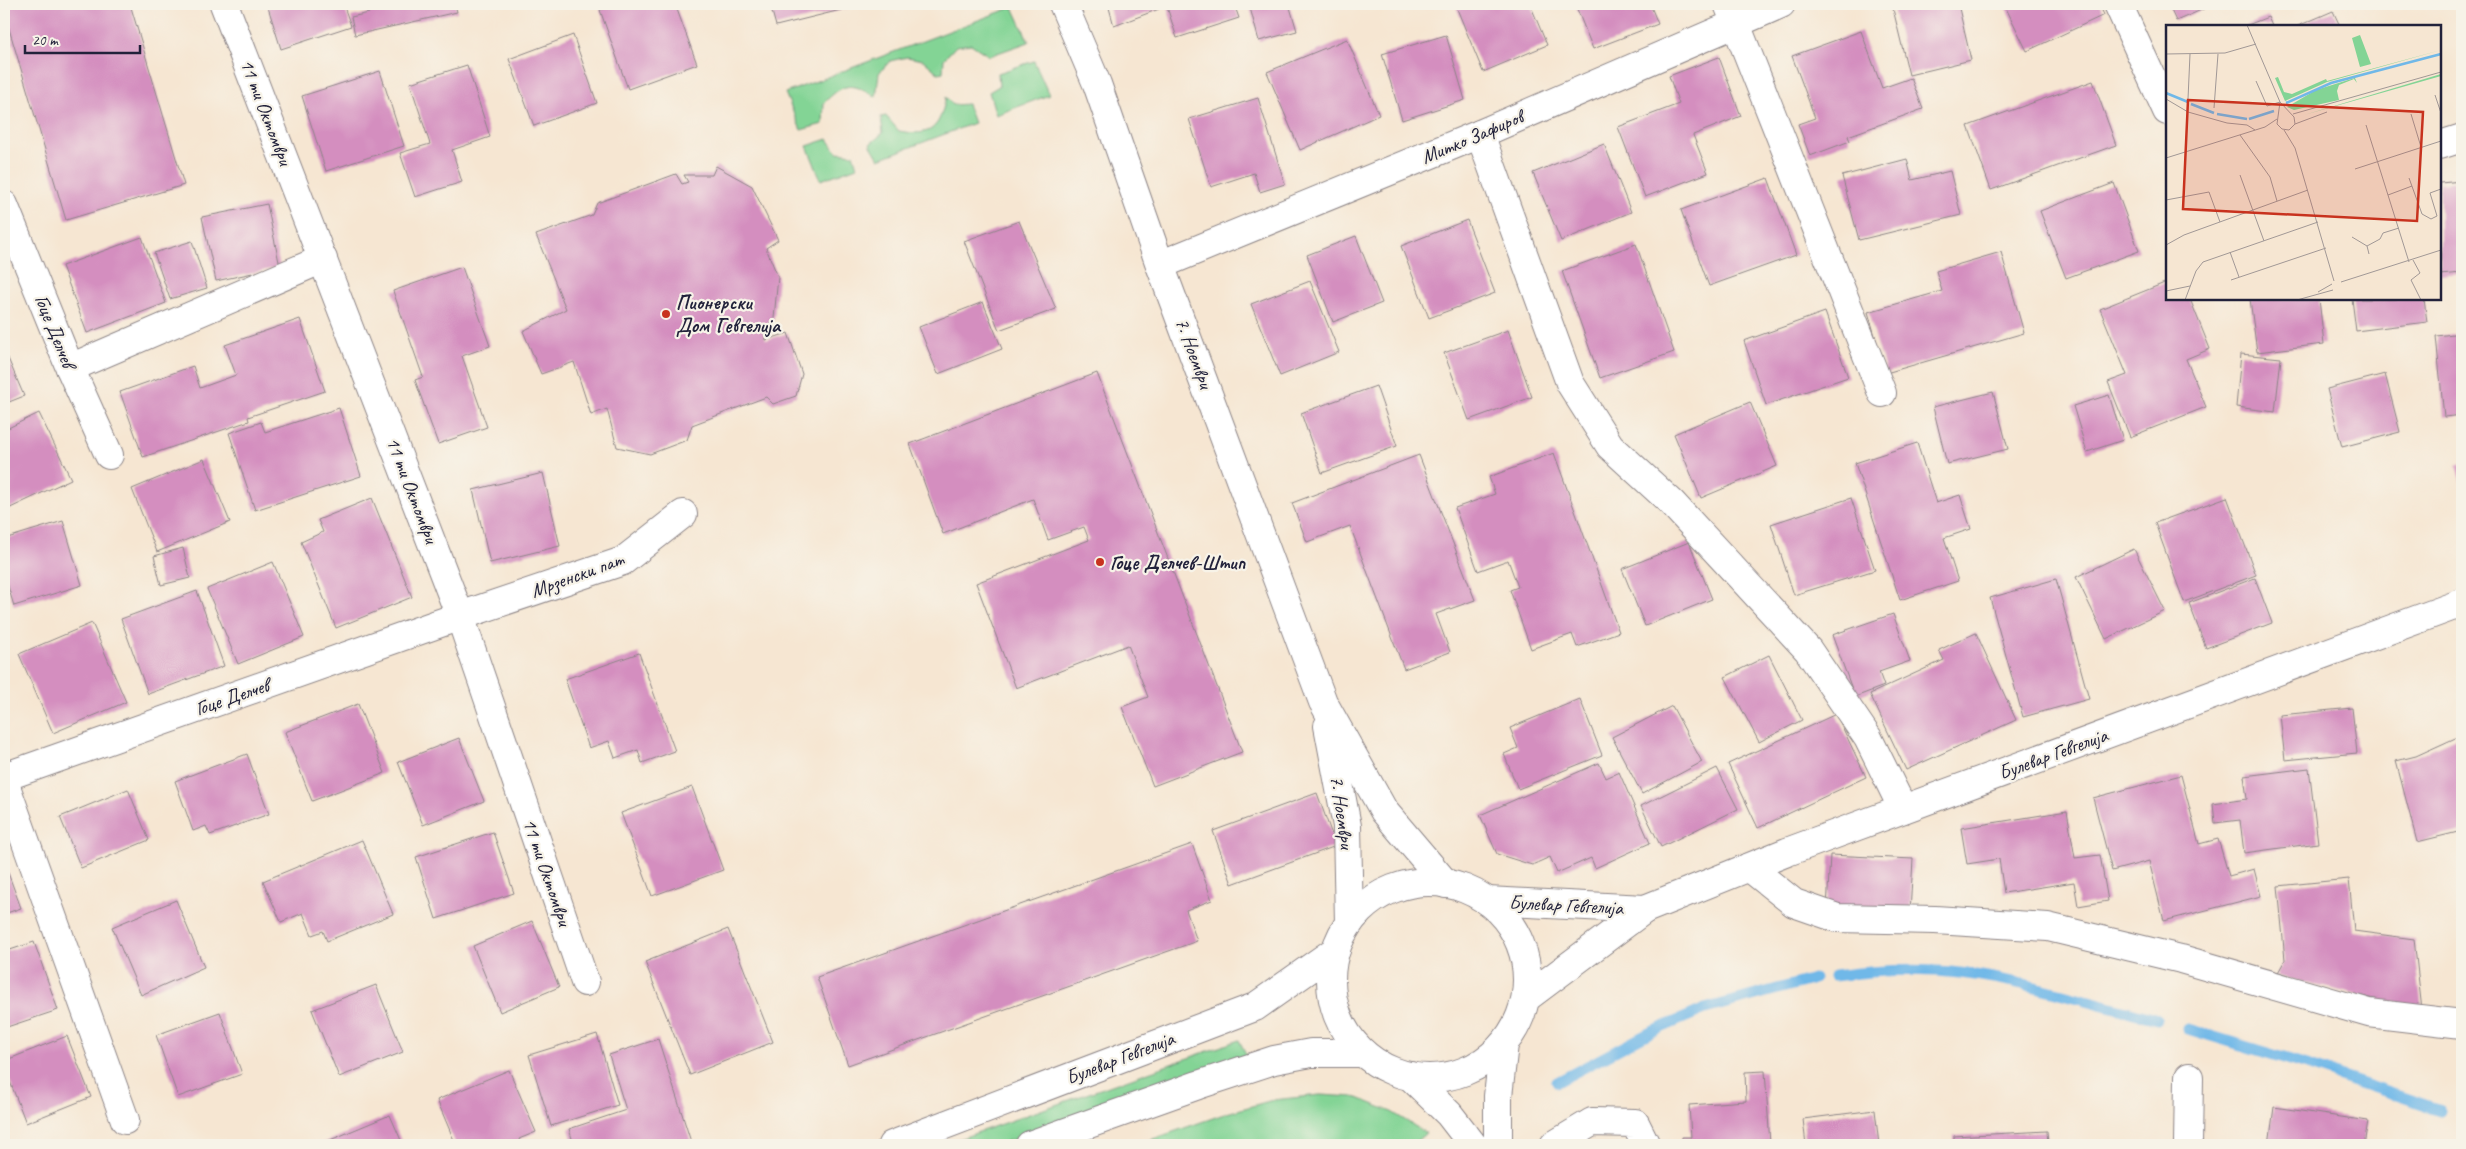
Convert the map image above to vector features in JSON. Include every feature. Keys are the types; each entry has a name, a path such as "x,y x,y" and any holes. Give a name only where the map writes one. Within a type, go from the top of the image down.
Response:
{"street":[{"name":"11 ти Октомври","path":"224,4 460,616 585,982"},
{"name":"7. Ноември","path":"1063,4 1097,84 1160,265 1323,702 1384,810 1446,884"},
{"name":"Митко Зафиров","path":"1160,265 1480,134 1732,14 1781,4"},
{"path":"2118,4 2166,109"},
{"path":"1732,14 1882,393"},
{"path":"1480,134 1570,383 1610,446 1671,502 1808,650 1868,738 1903,809"},
{"path":"2441,145 2462,138"},
{"name":"Гоце Делчев","path":"4,205 70,368 108,455"},
{"path":"70,368 323,258"},
{"name":"Мрзенски пат","path":"460,616 624,561 683,514"},
{"name":"Булевар Гевгелија","path":"1526,998 1645,909 1749,867 1903,809 2462,603"},
{"name":"Гоце Делчев","path":"4,779 460,616"},
{"name":"7. Ноември","path":"1323,702 1347,826 1349,924"},
{"path":"4,779 125,1120"},
{"path":"1749,867 1794,903 1837,918 1935,920 2048,927 2180,959 2369,1013 2462,1024"},
{"path":"1419,883 1446,884 1468,890 1487,901 1506,920 1520,944 1527,971 1526,998 1518,1022 1504,1044 1485,1061 1461,1073 1436,1078 1410,1076 1385,1068 1363,1053 1345,1031 1334,1005 1331,977 1336,950 1349,924 1368,904 1392,890 1419,883"},
{"name":"Булевар Гевгелија","path":"1487,901 1645,909"},
{"name":"Булевар Гевгелија","path":"892,1145 1255,1007 1336,950"},
{"path":"1498,1145 1498,1096 1504,1044"},
{"path":"1030,1145 1274,1060 1310,1053 1363,1053"},
{"path":"1410,1076 1449,1114 1473,1145"},
{"path":"2188,1145 2189,1077"},
{"path":"1554,1145 1592,1122 1635,1123 1646,1145"}],"green space":[{"path":"1013,7 1029,42 989,56 971,44 956,46 944,59 943,72 938,73 923,60 907,57 890,61 879,73 876,97 854,87 843,88 824,103 823,124 801,130 785,93"},
{"path":"1034,61 1049,95 996,115 989,92 999,86 998,73"},
{"path":"946,97 953,105 967,104 974,123 879,159 870,144 883,133 881,117 886,116 899,131 919,133 927,131 937,123"},
{"path":"828,139 837,152 853,154 857,167 821,180 807,146"},
{"path":"1239,1040 1247,1056 997,1145 942,1145"},
{"path":"1320,1095 1355,1097 1390,1111 1426,1133 1412,1145 1136,1145 1227,1113 1273,1100"}],"building":[{"path":"4,4 130,4 184,185 66,220 4,12"},
{"path":"267,4 343,4 351,26 281,49"},
{"path":"367,4 455,4 457,12 355,35 351,17 369,13"},
{"path":"618,4 675,4 697,64 628,89 600,10"},
{"path":"770,4 852,4 853,7 776,26"},
{"path":"890,4 904,4 892,8"},
{"path":"1108,4 1157,4 1159,9 1114,26"},
{"path":"1166,4 1234,4 1239,18 1177,38"},
{"path":"1249,4 1289,4 1297,31 1259,41"},
{"path":"1455,4 1530,4 1547,45 1483,72"},
{"path":"1575,4 1650,4 1658,24 1593,49"},
{"path":"1914,4 1958,4 1971,60 1909,75 1893,9"},
{"path":"2004,4 2099,4 2104,15 2027,51"},
{"path":"2168,4 2215,4 2176,21"},
{"path":"2333,11 2340,25 2300,25"},
{"path":"2268,17 2272,25 2248,25"},
{"path":"1861,31 1882,88 1911,78 1923,109 1848,136 1850,141 1810,156 1798,124 1815,118 1792,56"},
{"path":"573,35 597,103 534,126 509,59"},
{"path":"1446,35 1465,100 1402,120 1382,54"},
{"path":"1347,39 1379,115 1300,150 1267,72"},
{"path":"1719,57 1741,116 1693,135 1708,173 1645,197 1618,127 1679,104 1669,76"},
{"path":"467,65 490,137 452,150 462,182 415,197 400,153 430,144 410,83"},
{"path":"380,71 404,146 326,171 302,96"},
{"path":"2093,81 2116,145 1991,190 1968,126"},
{"path":"1258,98 1285,184 1260,192 1254,173 1211,187 1189,119"},
{"path":"1604,144 1631,212 1561,241 1533,173"},
{"path":"1907,159 1912,180 1950,171 1961,215 1859,240 1842,176"},
{"name":"Пионерски Дом Гевгелија","path":"716,166 752,186 778,240 766,248 778,277 774,318 763,329 766,340 788,333 802,374 796,396 773,404 766,397 692,425 687,440 650,454 617,447 607,409 591,415 574,362 541,374 523,331 566,309 536,235 592,215 597,203 676,174 682,184 688,182 684,175 712,175"},
{"path":"1768,178 1796,255 1709,286 1681,210"},
{"path":"2462,181 2462,273 2441,275 2441,183"},
{"path":"2114,183 2139,251 2066,278 2040,211"},
{"path":"267,204 280,267 216,281 202,217"},
{"path":"1467,220 1495,293 1429,318 1401,246"},
{"path":"1019,221 1056,309 999,330 964,241"},
{"path":"1356,236 1382,303 1333,322 1307,255"},
{"path":"142,237 166,303 87,333 62,266"},
{"path":"192,241 207,288 170,299 154,253"},
{"path":"1636,244 1674,352 1600,378 1562,271"},
{"path":"2001,252 2024,333 1886,373 1868,312 1942,291 1936,271"},
{"path":"462,267 490,346 462,356 487,427 438,444 415,380 423,377 393,291"},
{"path":"1310,281 1339,352 1280,376 1251,304"},
{"path":"2166,282 2166,300 2190,300 2210,349 2186,359 2206,407 2130,437 2108,382 2127,375 2100,309"},
{"path":"2250,300 2319,300 2324,344 2257,352"},
{"path":"2352,300 2424,300 2427,322 2356,331"},
{"path":"983,302 1002,349 938,374 919,327"},
{"path":"1825,312 1848,377 1766,405 1744,341"},
{"path":"300,319 325,391 248,417 249,421 143,457 120,392 193,366 200,388 236,375 225,345"},
{"path":"1508,330 1532,397 1469,420 1444,353"},
{"path":"2462,333 2462,415 2444,417 2436,336"},
{"path":"4,349 24,396 4,404"},
{"path":"2241,354 2281,358 2275,412 2236,407"},
{"name":"Гоце Делчев-Штип","path":"1097,373 1242,752 1153,786 1122,707 1148,697 1128,645 1016,688 976,583 1089,540 1084,527 1048,540 1033,499 943,534 910,444"},
{"path":"2385,374 2400,432 2342,447 2327,389"},
{"path":"1376,386 1397,446 1322,473 1301,413"},
{"path":"1993,392 2008,449 1947,464 1933,407"},
{"path":"2109,395 2123,440 2087,452 2073,406"},
{"path":"1750,402 1777,466 1701,498 1674,434"},
{"path":"339,408 361,476 255,510 229,433 261,422 265,432"},
{"path":"39,413 71,479 4,511 4,430"},
{"path":"1917,443 1936,503 1960,495 1971,529 1944,538 1958,581 1900,600 1855,463"},
{"path":"1554,453 1619,632 1577,647 1572,634 1531,649 1510,590 1518,587 1508,560 1478,571 1455,508 1495,494 1489,477"},
{"path":"1419,455 1475,600 1436,614 1450,652 1404,669 1350,526 1307,542 1292,503"},
{"path":"204,459 230,522 157,552 132,489"},
{"path":"2462,463 2462,485 2456,465"},
{"path":"543,473 560,546 490,563 473,490"},
{"path":"2227,497 2256,575 2184,602 2155,523"},
{"path":"372,498 412,597 336,628 301,542 323,532 318,520"},
{"path":"1851,498 1875,570 1794,595 1771,524"},
{"path":"63,521 82,585 14,606 4,573 4,539"},
{"path":"1689,542 1712,599 1645,626 1622,569"},
{"path":"183,548 190,578 161,585 154,556"},
{"path":"2134,549 2165,611 2106,639 2076,577"},
{"path":"273,562 304,637 238,664 207,589"},
{"path":"2255,578 2272,623 2206,648 2189,603"},
{"path":"2056,579 2089,699 2023,717 1990,598"},
{"path":"197,591 224,666 148,694 121,619"},
{"path":"1893,614 1910,661 1879,672 1884,686 1855,697 1832,635"},
{"path":"92,623 126,702 53,733 19,654"},
{"path":"1976,633 2016,720 1906,770 1870,694 1944,660 1939,650"},
{"path":"639,653 675,751 642,763 638,750 615,758 609,741 589,748 565,679"},
{"path":"1769,655 1802,720 1759,742 1725,677"},
{"path":"1580,699 1602,755 1518,789 1504,754 1518,748 1510,728"},
{"path":"358,704 385,773 312,801 285,732"},
{"path":"1672,706 1702,762 1642,794 1612,737"},
{"path":"2352,708 2357,753 2285,760 2280,715"},
{"path":"1836,714 1866,777 1758,828 1728,764"},
{"path":"2462,735 2462,831 2417,842 2396,761 2416,756"},
{"path":"459,738 484,801 423,825 398,762"},
{"path":"247,754 269,814 210,835 206,826 193,831 175,781"},
{"path":"1599,763 1606,778 1619,772 1650,843 1595,868 1591,858 1557,873 1550,857 1532,865 1497,854 1480,815"},
{"path":"1717,768 1738,809 1661,847 1641,806"},
{"path":"2309,768 2318,843 2244,853 2240,820 2215,823 2213,804 2247,799 2244,776"},
{"path":"2181,775 2199,844 2218,839 2229,876 2254,869 2261,896 2164,921 2149,861 2112,871 2093,798"},
{"path":"692,787 723,870 652,896 621,813"},
{"path":"128,789 149,840 81,868 60,817"},
{"path":"1317,793 1336,846 1232,884 1213,831"},
{"path":"2067,811 2075,858 2100,855 2108,901 2078,906 2074,882 2004,893 1999,859 1967,864 1961,828"},
{"path":"493,832 514,893 436,919 416,857"},
{"path":"362,840 393,914 327,941 323,931 312,935 303,913 281,922 263,881"},
{"path":"1192,844 1212,900 1186,910 1197,941 848,1065 817,977"},
{"path":"1830,855 1913,859 1910,913 1827,909"},
{"path":"4,862 21,908 4,914"},
{"path":"2349,879 2354,931 2414,939 2422,1010 2276,976 2285,960 2278,886"},
{"path":"176,900 204,967 141,995 112,927"},
{"path":"532,921 559,987 500,1012 473,946"},
{"path":"728,929 773,1042 690,1075 645,962"},
{"path":"34,942 58,1010 4,1028 4,952"},
{"path":"376,985 403,1052 339,1077 312,1010"},
{"path":"220,1012 242,1074 178,1097 156,1035"},
{"path":"597,1034 618,1105 551,1126 529,1055"},
{"path":"67,1036 91,1097 26,1123 4,1066 4,1061"},
{"path":"658,1039 692,1145 574,1145 569,1129 626,1110 609,1055"},
{"path":"509,1070 536,1132 519,1139 521,1145 456,1145 437,1100"},
{"path":"1765,1071 1770,1144 1682,1145 1682,1137 1691,1137 1689,1105 1746,1101 1745,1072"},
{"path":"2274,1107 2368,1121 2364,1145 2269,1145"},
{"path":"1875,1110 1879,1145 1806,1145 1803,1119"},
{"path":"390,1115 403,1145 324,1145 323,1143"},
{"path":"2047,1131 2048,1145 1954,1145 1954,1136"}],"waterway":[{"path":"1834,976 1897,970 1960,973 2010,981 2157,1019"},
{"path":"1557,1082 1649,1033 1705,1009 1814,979"},
{"path":"2188,1029 2307,1065 2440,1110"}],"place":[{"name":"Пионерски Дом Гевгелија","path":"666,314"},
{"name":"Гоце Делчев-Штип","path":"1100,562"}]}
